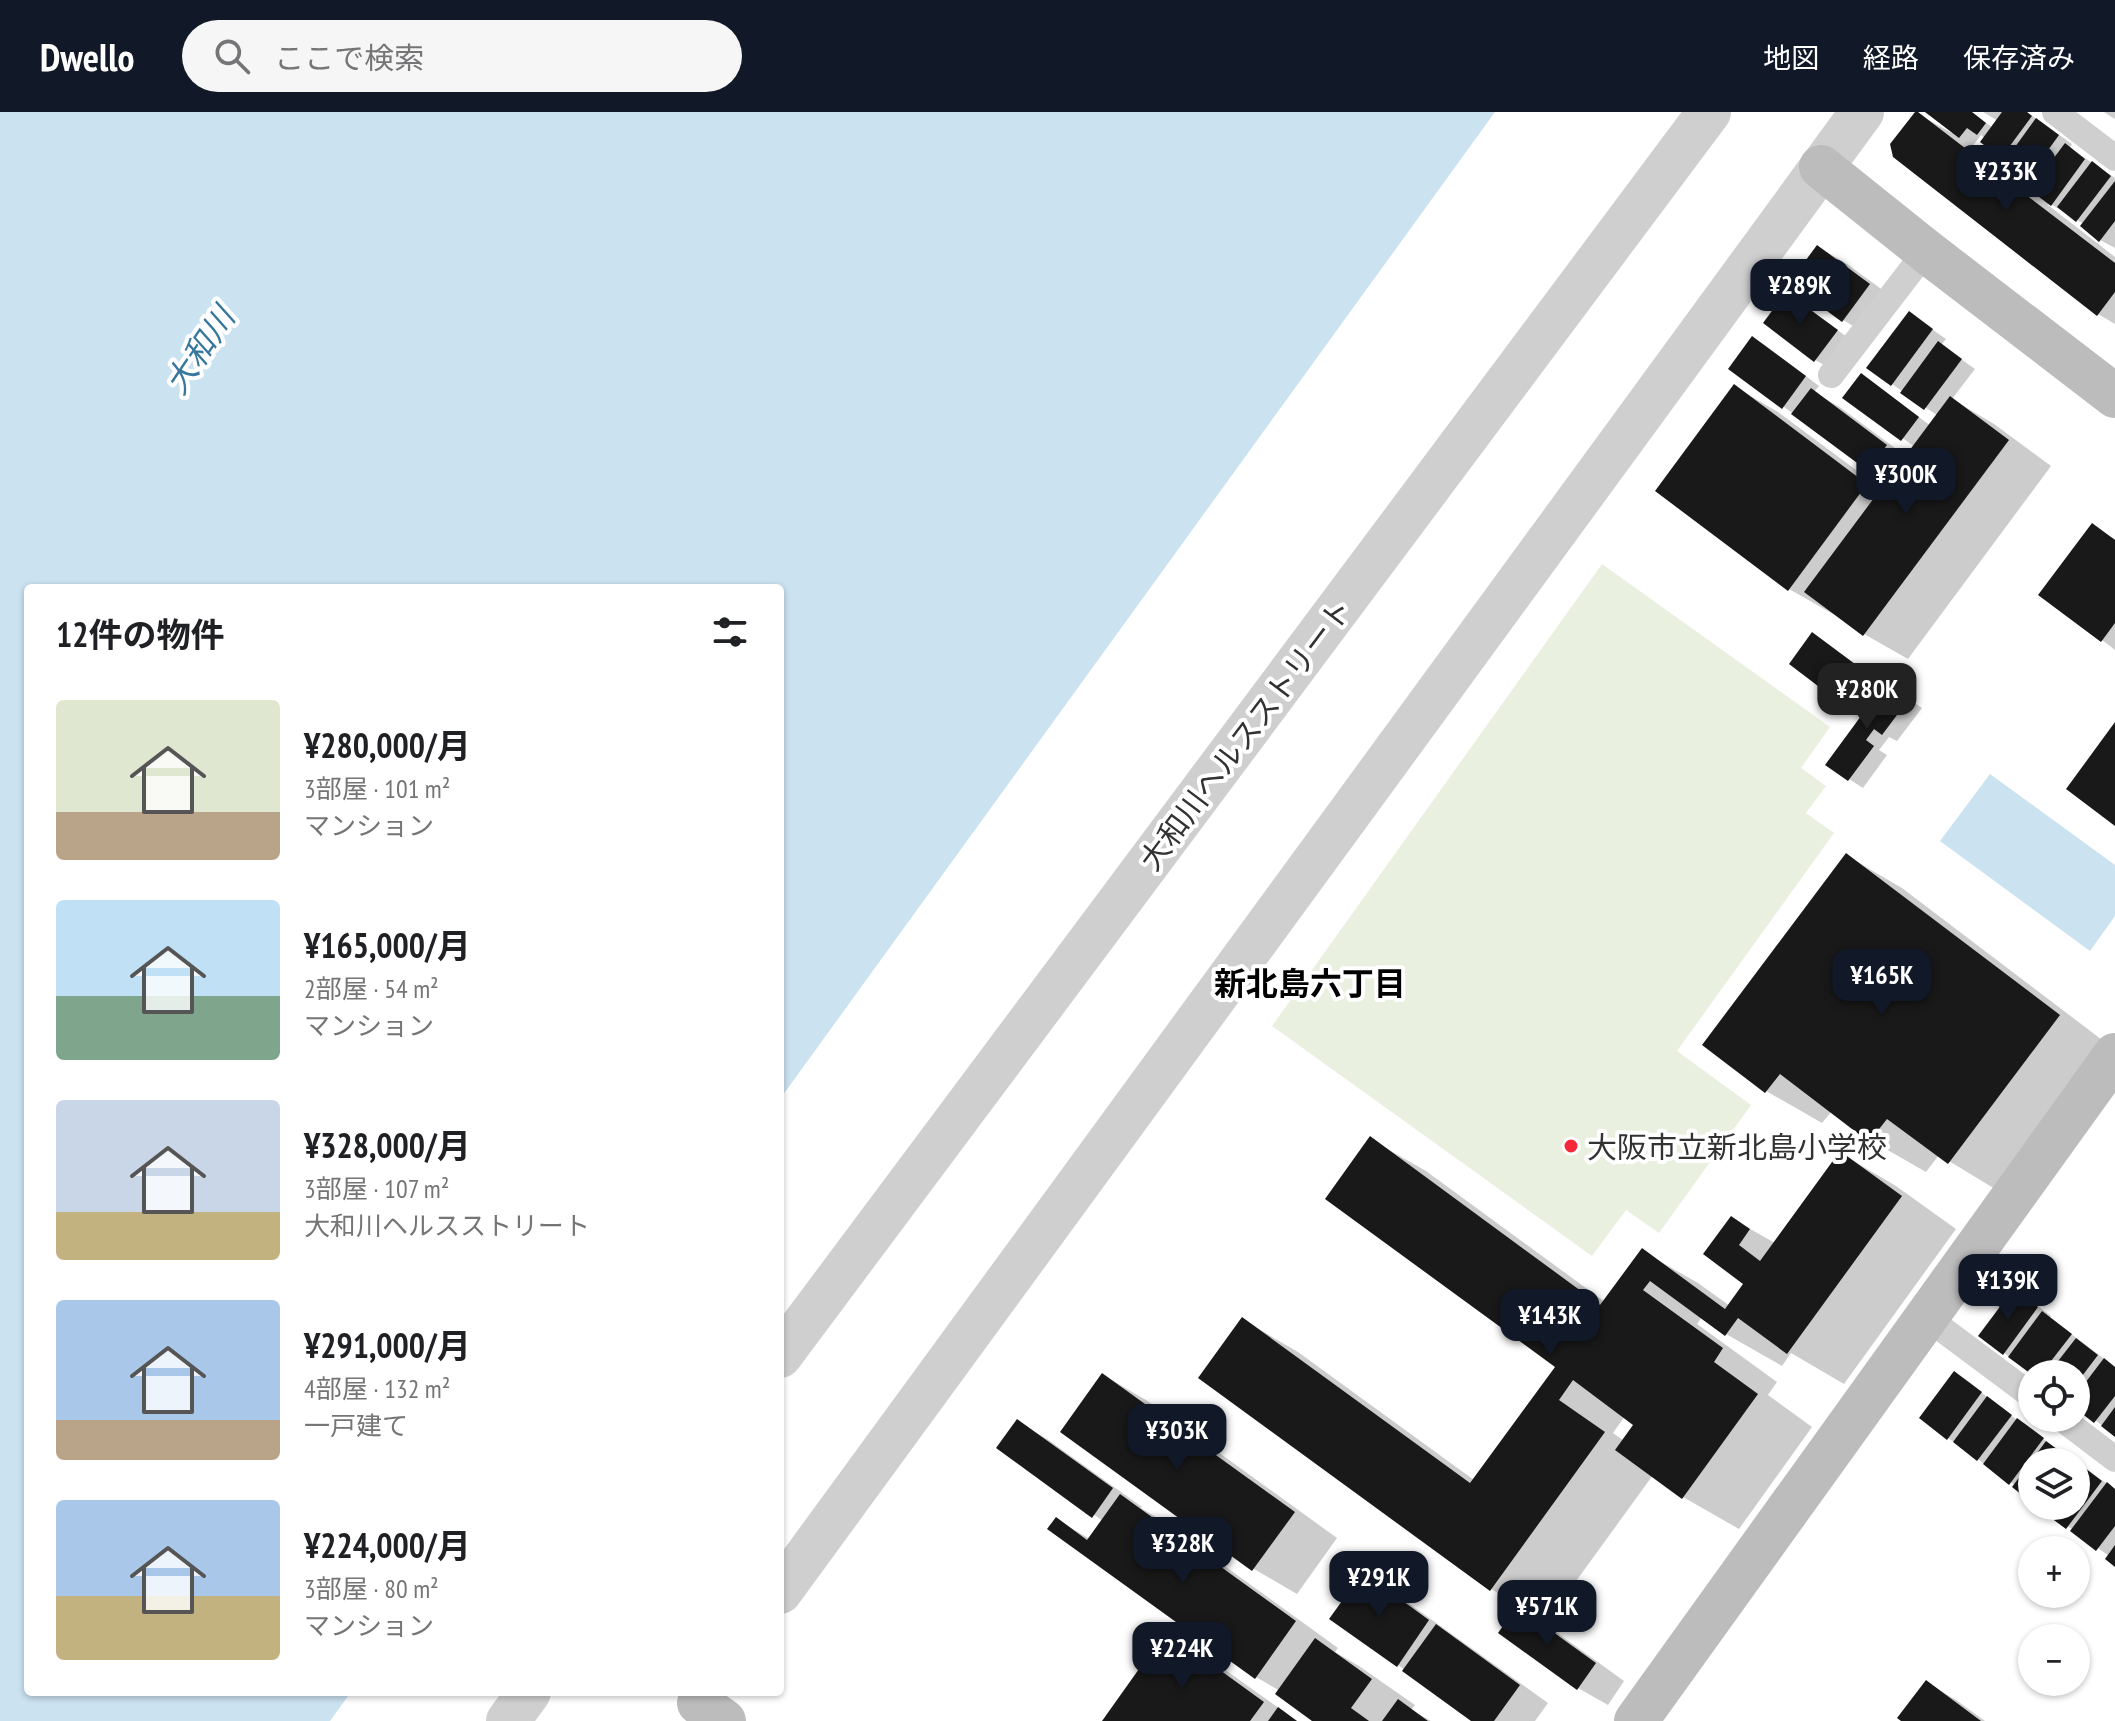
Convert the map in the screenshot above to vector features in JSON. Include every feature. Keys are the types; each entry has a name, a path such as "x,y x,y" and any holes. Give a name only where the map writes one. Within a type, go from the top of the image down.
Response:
{"street":[{"name":"大和川ヘルスストリート","path":"784,1351 1709,112"},
{"path":"784,1587 1862,112"},
{"path":"1821,167 2115,396"},
{"path":"1636,1721 2115,1055"},
{"path":"508,1721 526,1696"}],"lane":[{"path":"2055,112 2115,158"},
{"path":"1831,375 1926,251"},
{"path":"1926,1317 2018,1386"},
{"path":"2079,1432 2115,1459"}],"green space":[{"path":"1602,564 1830,727 1801,768 1826,786 1806,813 1834,833 1677,1051 1751,1105 1659,1233 1626,1210 1592,1256 1272,1026"}],"water":[{"name":"大和川","path":"0,112 1495,112 784,1093 784,584 24,584 24,1696 348,1696 330,1721 0,1721"},
{"path":"1990,774 2115,865 2115,916 2090,951 1940,841"}],"building":[{"path":"1915,112 2115,263 2115,292 2097,316 1893,157 1890,144"},
{"path":"1925,112 1972,112 1986,123 1977,135 1967,128 1959,138"},
{"path":"2002,112 2027,112 2032,116 2001,158 1980,142"},
{"path":"2036,118 2059,135 2025,182 2002,165"},
{"path":"2065,143 2085,159 2051,206 2030,190"},
{"path":"2092,161 2111,176 2076,222 2057,207"},
{"path":"2115,181 2115,221 2099,242 2080,226"},
{"path":"1817,245 1870,284 1842,322 1789,283"},
{"path":"1786,292 1838,330 1814,362 1763,323"},
{"path":"1909,311 1933,329 1891,386 1866,368"},
{"path":"1752,336 1806,376 1782,409 1728,369"},
{"path":"1938,341 1962,359 1924,410 1900,393"},
{"path":"1861,373 1919,417 1901,441 1842,398"},
{"path":"1734,384 1867,484 1788,591 1655,491"},
{"path":"1811,388 1887,445 1868,471 1791,414"},
{"path":"1950,396 2009,440 1863,636 1804,592"},
{"path":"2092,523 2115,540 2115,623 2101,642 2038,595"},
{"path":"1812,632 1863,670 1839,702 1789,664"},
{"path":"1886,682 1909,699 1882,735 1874,729 1866,740 1874,746 1848,781 1825,765"},
{"path":"2115,722 2115,826 2066,789"},
{"path":"1846,853 2060,1015 1948,1164 1887,1119 1869,1142 1780,1074 1765,1093 1702,1045"},
{"path":"1370,1136 1600,1305 1642,1248 1725,1309 1743,1284 1703,1254 1731,1216 1750,1229 1739,1245 1760,1261 1840,1151 1902,1196 1787,1354 1738,1318 1725,1336 1650,1281 1643,1290 1723,1348 1714,1362 1758,1394 1682,1499 1615,1450 1633,1425 1573,1380 1559,1400 1605,1432 1490,1591 1198,1378 1242,1317 1470,1483 1555,1367 1325,1199"},
{"path":"2014,1288 2038,1307 2003,1355 1978,1336"},
{"path":"2042,1311 2072,1334 2052,1360 2018,1360 2018,1364 2008,1357"},
{"path":"2076,1338 2098,1355 2090,1366 2090,1360 2059,1360"},
{"path":"2104,1358 2115,1367 2115,1396 2094,1423 2090,1420 2090,1376"},
{"path":"1954,1371 1982,1392 1947,1440 1919,1418"},
{"path":"1102,1373 1295,1512 1252,1571 1060,1432"},
{"path":"1987,1396 2012,1415 1977,1461 1953,1442"},
{"path":"2115,1407 2115,1437 2101,1426"},
{"path":"2017,1418 2018,1432 2036,1432 2044,1438 2037,1448 2018,1448 2018,1473 2009,1485 1983,1464"},
{"path":"1017,1419 1113,1488 1092,1518 996,1448"},
{"path":"2046,1441 2055,1448 2041,1448"},
{"path":"2090,1472 2102,1481 2090,1497"},
{"path":"2107,1482 2115,1489 2115,1526 2096,1551 2090,1546 2090,1536 2076,1536 2070,1531 2078,1520 2090,1520 2090,1505"},
{"path":"1120,1494 1296,1621 1255,1679 1047,1529 1056,1517 1087,1540"},
{"path":"2054,1520 2073,1520 2066,1529"},
{"path":"2115,1545 2115,1567 2105,1559"},
{"path":"1363,1572 1429,1620 1397,1667 1329,1619"},
{"path":"1517,1606 1596,1663 1577,1690 1498,1633"},
{"path":"1436,1624 1520,1685 1494,1721 1471,1721 1402,1671"},
{"path":"1166,1631 1264,1702 1250,1721 1102,1721"},
{"path":"1315,1638 1372,1679 1351,1708 1369,1721 1312,1721 1275,1694"},
{"path":"1926,1680 1981,1721 1901,1721 1897,1718"},
{"path":"1398,1699 1428,1721 1382,1721"},
{"path":"1278,1707 1297,1721 1268,1721"}],"place":[{"name":"大阪市立新北島小学校","path":"1571,1146"}],"district":[{"name":"新北島六丁目","path":"1310,983"}]}
